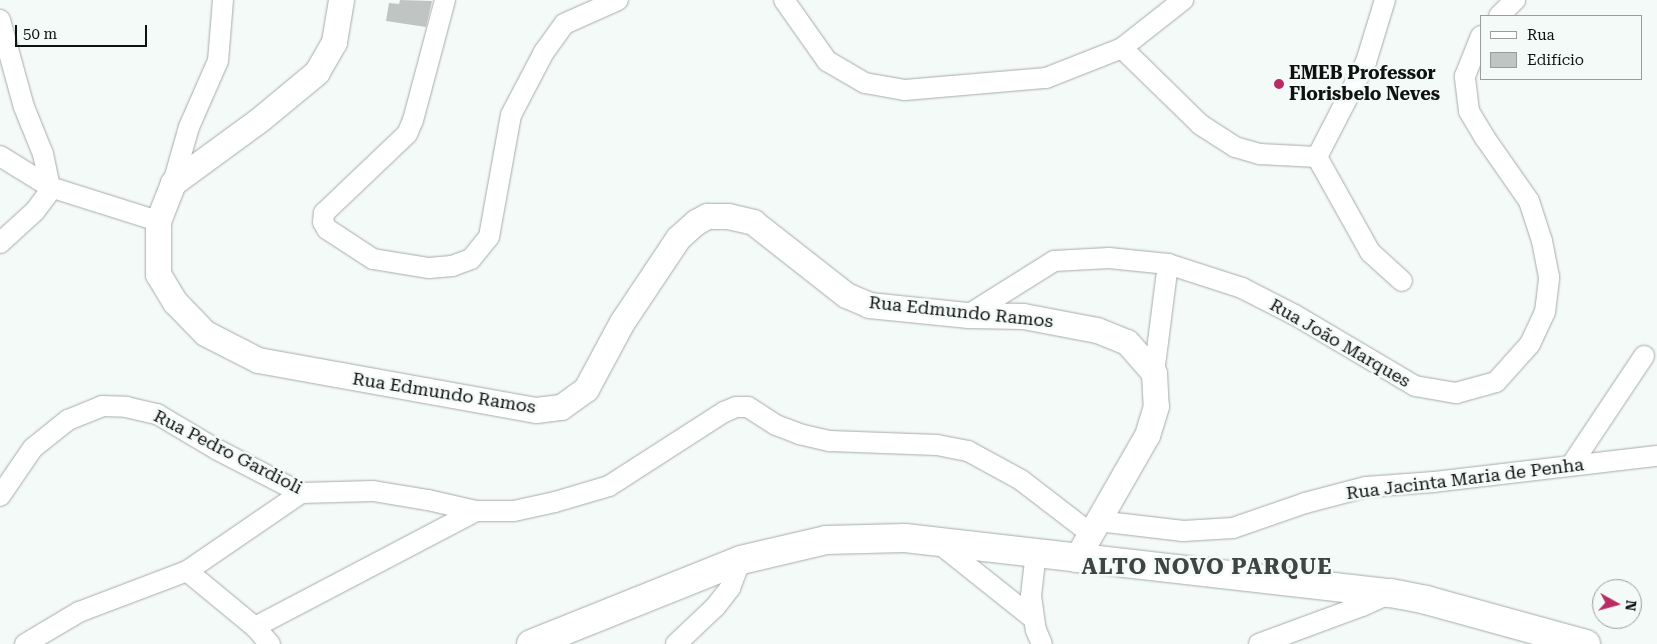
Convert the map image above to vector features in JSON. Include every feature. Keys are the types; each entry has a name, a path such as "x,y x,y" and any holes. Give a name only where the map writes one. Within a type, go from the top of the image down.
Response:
{"main road":[{"path":"530,644 741,560 826,540 905,538 1036,552 1076,559 1188,568 1391,593 1426,600 1586,644"}],"street":[{"path":"173,183 189,127 218,61 223,0"},
{"path":"173,183 259,120 317,72 334,42 341,0"},
{"path":"445,0 413,120 406,134 324,213 323,222 327,229 372,259 429,268 452,266 471,259 489,237 511,115 544,52 564,24 618,0"},
{"path":"784,0 827,61 864,83 905,90 965,83 1046,78 1122,48 1180,2"},
{"path":"1317,157 1366,62 1385,0"},
{"path":"1500,15 1515,0"},
{"path":"0,20 24,107 43,154 50,187 47,195 35,210 0,243"},
{"name":"Rua João Marques","path":"968,315 1054,261 1109,258 1168,264 1242,288 1295,315 1415,386 1456,393 1496,382 1530,344 1545,312 1549,277 1542,241 1529,201 1485,138 1469,110 1465,76 1480,38"},
{"path":"1122,48 1201,126 1235,147 1260,154 1317,157"},
{"path":"0,156 50,187 158,221"},
{"path":"1317,157 1370,252 1402,281"},
{"name":"Rua Edmundo Ramos","path":"173,183 158,221 158,274 175,302 205,334 258,360 536,410 561,407 586,389 622,322 678,238 696,222 707,216 728,216 753,222 846,295 869,305 968,315 1023,316 1097,330 1127,342 1154,373"},
{"path":"1076,559 1147,435 1156,406 1154,373 1168,264"},
{"path":"1572,464 1644,356"},
{"name":"Rua Pedro Gardioli","path":"0,496 33,448 68,420 102,406 126,407 157,414 216,450 301,493 373,492 428,500 476,511 514,510 556,502 609,486 724,412 736,407 748,407 776,424 799,434 830,441 937,445 968,451 1022,480 1095,528"},
{"name":"Rua Jacinta Maria de Penha","path":"1095,528 1183,531 1233,528 1306,503 1366,487 1434,482 1572,464 1657,456"},
{"path":"25,644 79,612 187,570 301,493"},
{"path":"256,627 476,511"},
{"path":"934,540 1034,619"},
{"path":"1036,552 1032,596 1036,630 1042,644"},
{"path":"676,644 716,606 730,588 741,560"},
{"path":"187,570 256,627 270,644"},
{"path":"1259,644 1362,606 1391,593"}],"building":[{"path":"400,0 432,1 426,27 386,21 389,3 399,4"}],"place":[{"name":"EMEB Professor Florisbelo Neves","path":"1279,84"}],"district":[{"name":"ALTO NOVO PARQUE","path":"1207,567"}]}
